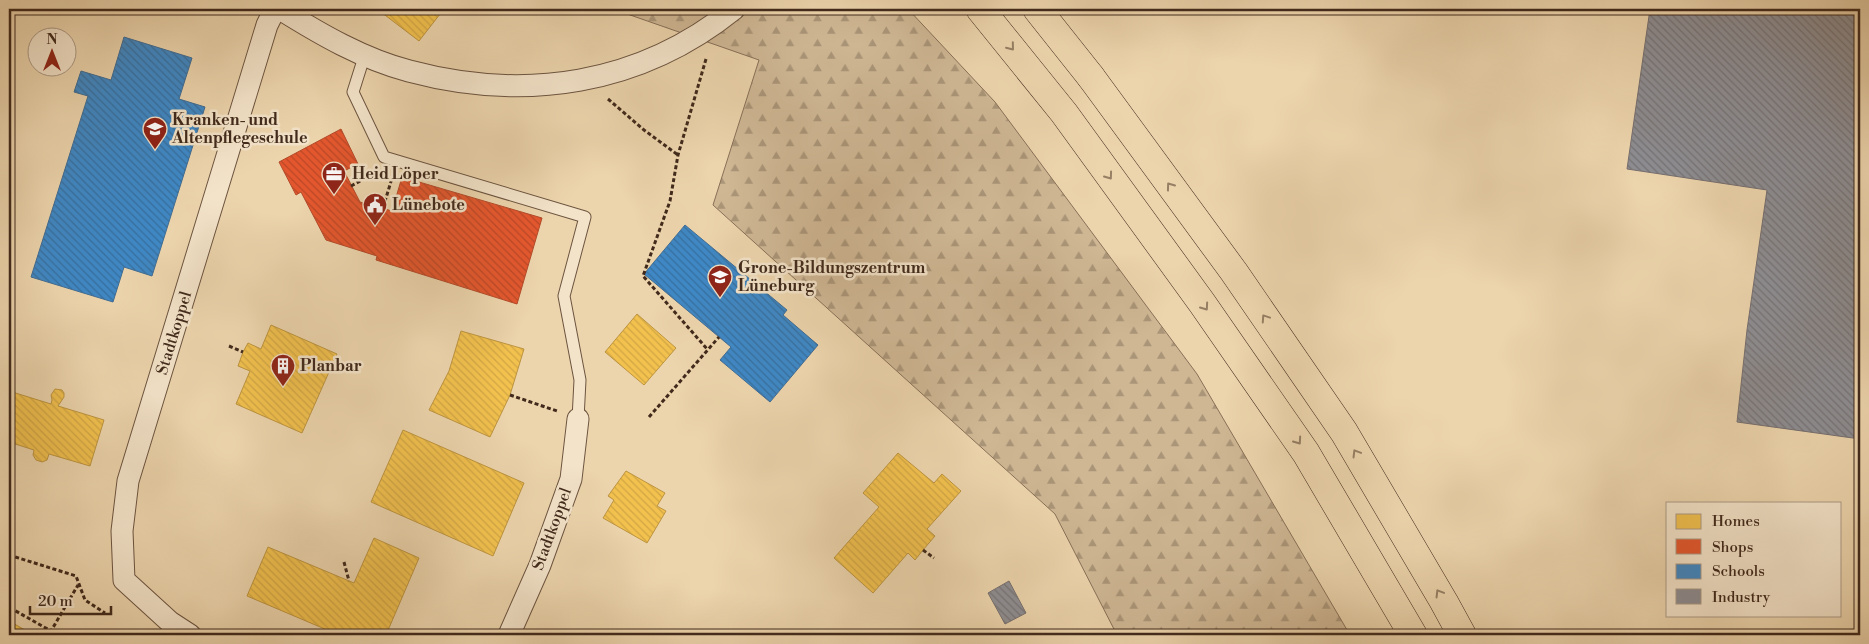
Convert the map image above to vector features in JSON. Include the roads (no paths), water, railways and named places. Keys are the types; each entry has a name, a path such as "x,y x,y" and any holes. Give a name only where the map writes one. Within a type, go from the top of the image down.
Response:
{"highway":[{"path":"980,9 1064,113 1202,303 1301,445 1413,635"},
{"path":"1037,9 1091,77 1234,272 1344,432 1462,635"}],"street":[{"name":"Stadtkoppel","path":"190,635 170,622 124,580 122,531 127,491 131,472 267,25 275,9"},
{"path":"280,9 314,30 365,54 408,71 450,80 494,84 539,85 592,79 628,68 668,52 717,23 734,9"},
{"name":"Stadtkoppel","path":"509,635 540,564 571,479 578,419"}],"lane":[{"path":"365,54 353,92 384,157 586,216 564,296 580,380 578,419"}],"place":[{"name":"Kranken- und Altenpflegeschule","path":"155,150"},
{"name":"Heid Löper","path":"334,195"},
{"name":"Lünebote","path":"375,226"},
{"name":"Grone-Bildungszentrum Lüneburg","path":"720,298"},
{"name":"Planbar","path":"283,387"}]}
